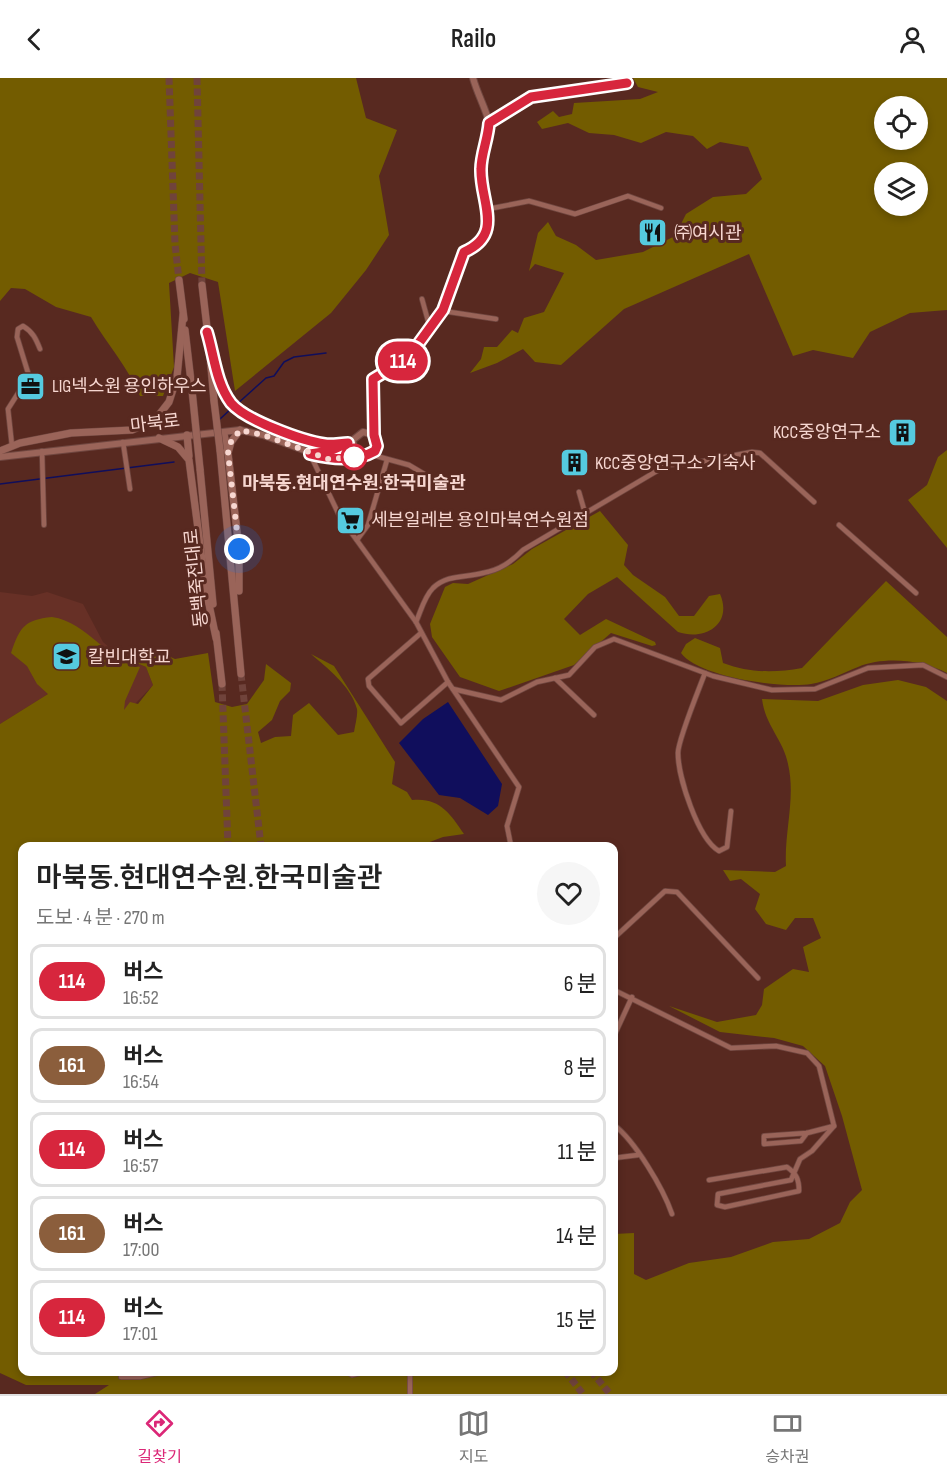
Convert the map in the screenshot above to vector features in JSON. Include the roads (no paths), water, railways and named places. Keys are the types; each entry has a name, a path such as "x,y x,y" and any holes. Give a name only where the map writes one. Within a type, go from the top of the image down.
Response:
{"main road":[{"path":"0,451 12,446 71,433 132,430 155,420 169,402 177,377 183,315 179,280"},
{"path":"202,285 207,332 217,373 231,402 242,412 309,441 328,444 351,442"},
{"name":"동백죽전대로","path":"183,315 222,684"},
{"name":"동백죽전대로","path":"207,332 238,624 241,674"},
{"path":"228,453 231,442 240,430"},
{"path":"224,433 239,549 238,624"},
{"path":"187,435 206,590 216,638"},
{"path":"159,438 178,447 189,460"}],"street":[{"path":"351,442 361,456 369,454 377,446 374,435 373,379 408,358 443,310 464,252 485,237 489,222 481,168 489,123 473,78"},
{"path":"489,123 531,97 627,83"},
{"path":"488,209 529,201 575,214 628,196 661,208"},
{"path":"422,300 430,328"},
{"path":"443,310 496,319"},
{"path":"12,446 8,409 29,376 17,337 18,329 23,326 28,329 35,336 39,349"},
{"name":"마북로","path":"0,457 240,430 263,435 328,459 361,456"},
{"path":"374,435 363,432 351,442 330,451 310,454 340,517 416,622 448,682 519,787 507,826 510,842"},
{"path":"123,442 130,489"},
{"path":"42,451 45,482 44,525"},
{"path":"416,622 425,599 441,582 456,576 484,573 505,566 524,550 668,465 752,452 760,453 814,502"},
{"path":"369,454 409,465 431,478"},
{"path":"357,540 368,525 387,460"},
{"path":"579,492 585,513"},
{"path":"839,525 916,593"},
{"path":"421,633 368,679 369,686 400,723 448,682"},
{"path":"453,689 501,700 537,682 569,675 595,647 614,639 705,673 772,690 815,689 868,668 923,666 947,677"},
{"path":"705,673 678,752 695,816 708,839 719,850 727,847 730,839 731,811"},
{"path":"555,678 594,715"},
{"path":"618,934 665,891 672,890 684,899 758,978"},
{"path":"618,992 731,1048 776,1046 807,1053 819,1066 834,1126"},
{"path":"618,1027 632,997"},
{"path":"807,1133 801,1141 764,1144 764,1136 807,1133 834,1126"},
{"path":"709,1180 787,1167 795,1172 799,1181 799,1191 725,1208 717,1205 718,1194 791,1180 795,1172 800,1159 812,1151 834,1126"},
{"path":"618,1128 666,1195 672,1214"},
{"path":"618,1158 638,1155"},
{"path":"121,1377 144,1376"},
{"path":"410,1376 410,1394"}],"waterway":[{"path":"236,405 266,378 274,376 284,362 294,357 326,353"},
{"path":"220,419 232,408"},
{"path":"0,484 174,462"}],"tunnel":[{"path":"169,78 175,244 179,280"},
{"path":"197,78 202,285"},
{"path":"241,674 261,842"},
{"path":"222,684 228,842"},
{"path":"569,1376 583,1394"},
{"path":"595,1376 610,1394"}],"place":[{"name":"㈜여시관","path":"653,233"},
{"name":"LIG넥스원 용인하우스","path":"31,386"},
{"name":"KCC중앙연구소","path":"902,432"},
{"name":"마북동.현대연수원.한국미술관","path":"354,457"},
{"name":"KCC중앙연구소 기숙사","path":"574,463"},
{"name":"세븐일레븐 용인마북연수원점","path":"350,520"},
{"name":"칼빈대학교","path":"67,657"}]}
